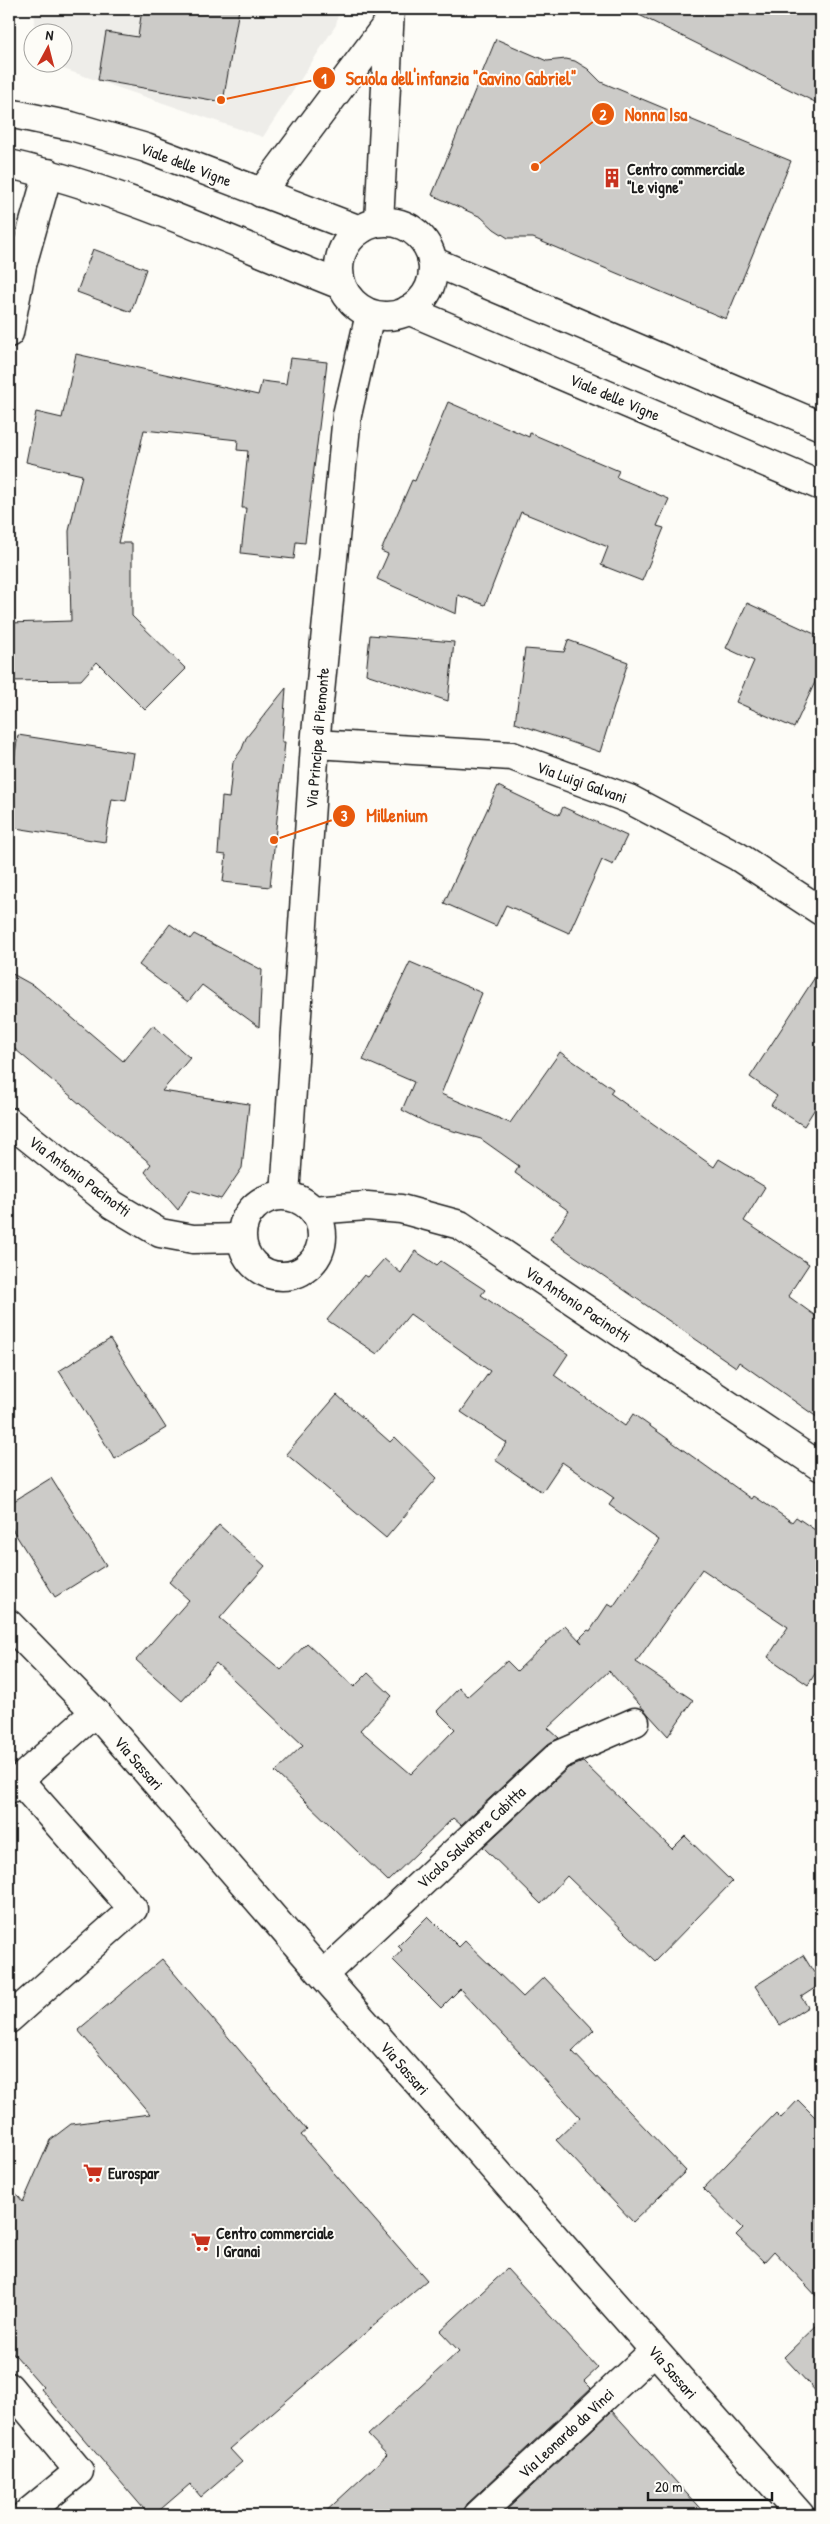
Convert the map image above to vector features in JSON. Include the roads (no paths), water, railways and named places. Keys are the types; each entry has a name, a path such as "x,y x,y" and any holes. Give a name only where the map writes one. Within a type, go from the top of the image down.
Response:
{"street":[{"path":"261,192 389,16"},
{"path":"370,226 389,16"},
{"name":"Viale delle Vigne","path":"9,113 72,126 146,148 261,192 370,226"},
{"path":"9,164 48,173 127,200 341,285"},
{"path":"9,333 22,265 48,173"},
{"path":"394,223 408,227 420,236 428,247 432,261 432,276 429,290 420,302 396,315 370,314 348,297 341,285 338,270 341,254 348,240 370,226 394,223"},
{"path":"432,261 821,426"},
{"name":"Viale delle Vigne","path":"408,310 821,486"},
{"name":"Via Principe di Piemonte","path":"285,1195 315,744 347,415 370,314"},
{"name":"Via Luigi Galvani","path":"315,744 512,756 629,799 738,856 821,911"},
{"name":"Via Antonio Pacinotti","path":"9,1122 113,1205 160,1233 193,1239 241,1238"},
{"path":"285,1195 305,1202 313,1210 320,1222 322,1235 320,1249 313,1261 303,1270 290,1275 276,1276 263,1271 252,1263 244,1251 241,1238 243,1224 249,1212 259,1202 271,1197 285,1195"},
{"name":"Via Antonio Pacinotti","path":"313,1210 367,1206 401,1209 460,1225 821,1467"},
{"name":"Via Sassari","path":"9,1624 95,1712 323,1975 800,2515"},
{"path":"9,2019 133,1909 14,1785 95,1712"},
{"name":"Vicolo Salvatore Cabitta","path":"323,1975 559,1755 636,1722"},
{"name":"Via Leonardo da Vinci","path":"478,2515 654,2351"},
{"path":"9,2387 79,2470 25,2515"}],"place":[{"name":"Scuola dell'infanzia \"Gavino Gabriel\"","path":"221,100"},
{"name":"Nonna Isa","path":"535,167"},
{"name":"Centro commerciale \"Le vigne\"","path":"612,178"},
{"name":"Millenium","path":"274,840"},
{"name":"Eurospar","path":"93,2173"},
{"name":"Centro commerciale I Granai","path":"201,2242"}]}
